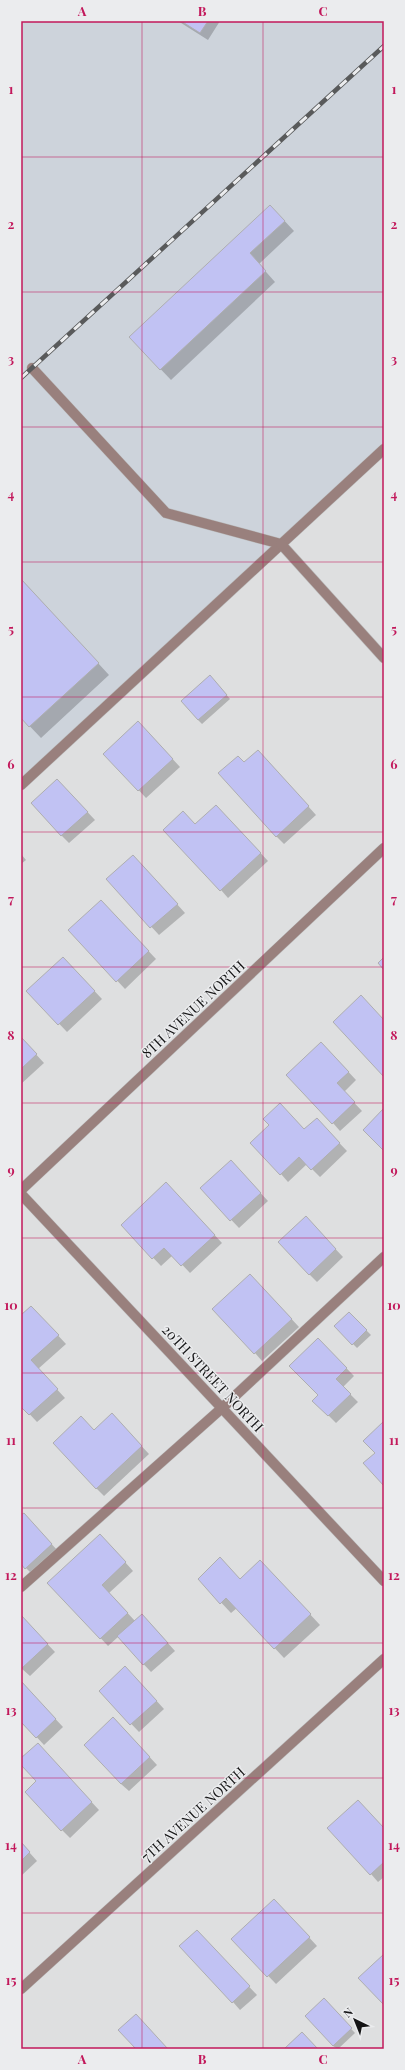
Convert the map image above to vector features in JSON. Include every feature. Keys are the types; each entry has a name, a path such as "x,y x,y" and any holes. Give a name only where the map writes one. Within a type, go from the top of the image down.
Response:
{"street":[{"path":"32,368 166,513 281,544 384,658"},
{"path":"21,786 384,449"},
{"name":"8TH AVENUE NORTH","path":"21,1190 384,848"},
{"name":"20TH STREET NORTH","path":"21,1194 384,1582"},
{"path":"21,1587 222,1408 384,1257"},
{"name":"7TH AVENUE NORTH","path":"21,1989 384,1659"}],"shaded area":[{"path":"21,21 384,21 384,449 21,785"}],"building":[{"path":"181,21 208,21 200,33"},
{"path":"270,205 285,221 250,253 266,271 160,370 129,337"},
{"path":"21,579 99,663 29,727 21,718"},
{"path":"210,675 227,695 198,720 181,701"},
{"path":"138,721 173,759 138,791 103,754"},
{"path":"258,750 309,806 276,837 218,773 238,756 244,762"},
{"path":"57,779 88,812 61,836 31,803"},
{"path":"216,805 261,853 220,891 163,830 183,811 195,824"},
{"path":"133,855 178,904 150,928 106,879"},
{"path":"101,900 149,951 116,982 68,930"},
{"path":"63,957 95,991 58,1025 26,991"},
{"path":"384,957 384,970 378,963"},
{"path":"361,995 384,1020 384,1077 333,1022"},
{"path":"21,1037 37,1054 21,1069"},
{"path":"321,1042 349,1072 337,1083 355,1102 332,1124 286,1075"},
{"path":"280,1103 304,1129 317,1118 340,1143 311,1170 299,1157 280,1175 250,1143 269,1125 263,1119"},
{"path":"384,1108 384,1151 363,1130"},
{"path":"231,1160 261,1193 230,1221 200,1188"},
{"path":"166,1182 215,1235 181,1266 164,1248 152,1259 121,1225"},
{"path":"306,1216 336,1249 309,1275 278,1242"},
{"path":"250,1274 292,1319 254,1354 212,1309"},
{"path":"31,1306 59,1335 31,1360 58,1389 29,1415 21,1407 21,1315"},
{"path":"349,1312 367,1330 352,1345 334,1326"},
{"path":"318,1338 347,1368 336,1379 351,1394 328,1416 312,1401 318,1395 289,1366"},
{"path":"112,1413 142,1446 96,1489 53,1443 81,1416 94,1430"},
{"path":"384,1421 384,1486 363,1463 375,1453 363,1441"},
{"path":"24,1513 52,1544 25,1569 21,1564 21,1515"},
{"path":"100,1534 126,1562 102,1585 128,1613 100,1639 47,1583"},
{"path":"220,1557 240,1579 260,1560 311,1614 274,1649 226,1598 220,1604 198,1579"},
{"path":"142,1614 168,1643 143,1665 117,1636"},
{"path":"21,1615 48,1644 21,1669"},
{"path":"125,1666 157,1701 130,1725 99,1691"},
{"path":"21,1681 56,1719 36,1738 21,1722"},
{"path":"113,1717 150,1757 121,1784 84,1745"},
{"path":"38,1743 92,1802 61,1831 25,1792 36,1781 21,1765 21,1758"},
{"path":"358,1800 384,1828 384,1862 370,1875 327,1828"},
{"path":"21,1842 30,1852 21,1861"},
{"path":"274,1899 310,1937 267,1977 231,1939"},
{"path":"197,1930 250,1986 232,2003 179,1946"},
{"path":"384,1954 384,2005 358,1978"},
{"path":"324,1998 352,2028 333,2046 305,2016"},
{"path":"136,2014 168,2049 136,2049 118,2030"},
{"path":"302,2032 318,2049 284,2049"}],"railway":[{"path":"21,378 384,46"}]}
